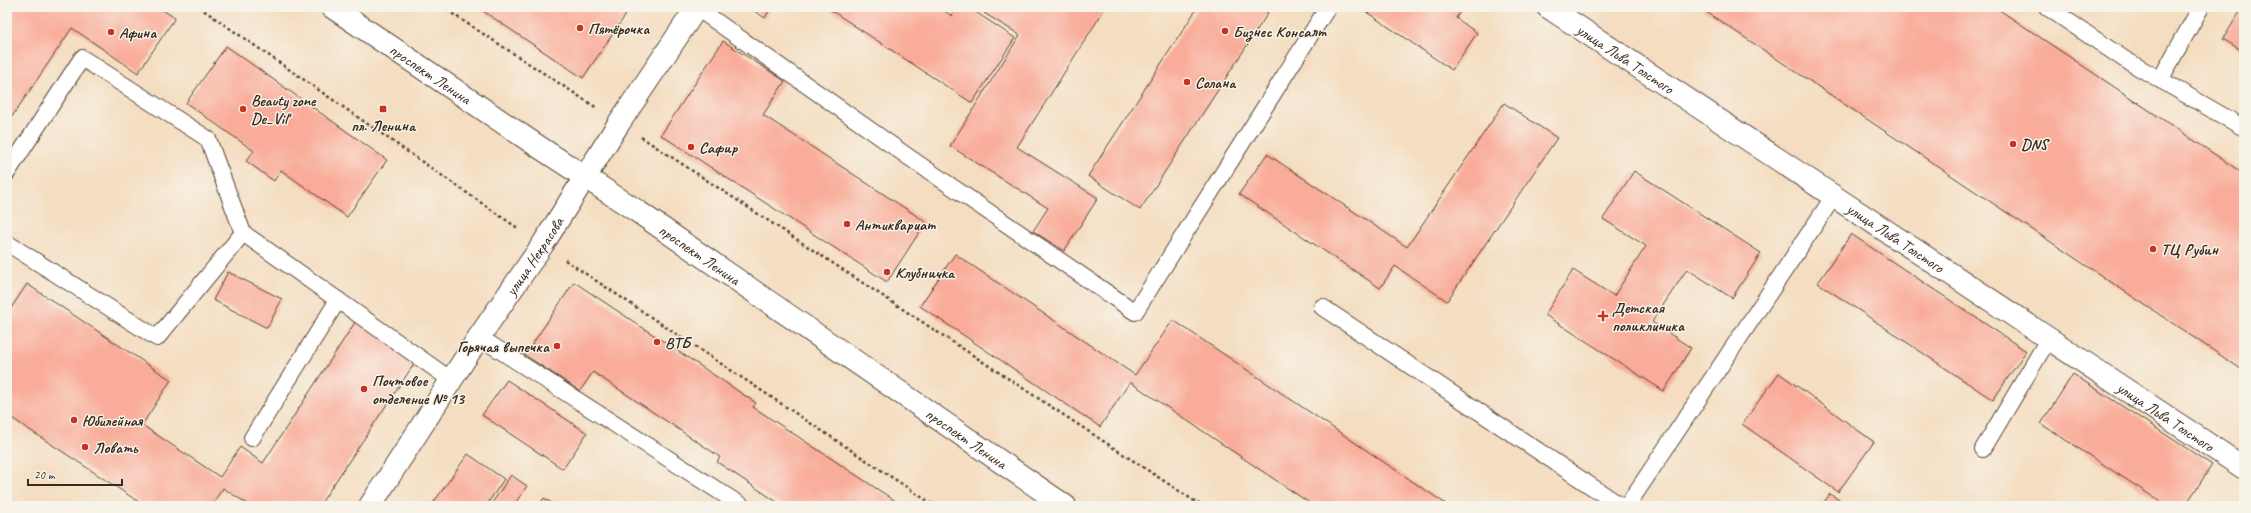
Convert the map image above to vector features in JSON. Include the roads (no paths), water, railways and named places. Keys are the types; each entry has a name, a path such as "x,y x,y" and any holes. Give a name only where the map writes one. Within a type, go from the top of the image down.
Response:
{"street":[{"name":"проспект Ленина","path":"332,7 586,177 1065,506"},
{"name":"улица Льва Толстого","path":"1548,7 2244,468"},
{"name":"улица Некрасова","path":"370,506 479,337 586,177 619,123 697,8"}],"lane":[{"path":"697,8 903,154 1135,312 1328,7"},
{"path":"2047,7 2124,59 2244,128"},
{"path":"2160,80 2201,7"},
{"path":"7,173 82,58 208,139 243,233 452,380"},
{"path":"1628,506 1834,196"},
{"path":"7,243 157,338 243,233"},
{"path":"252,438 338,300"},
{"path":"1322,307 1620,506"},
{"path":"479,337 742,506"},
{"path":"1983,449 2049,338"}],"place":[{"name":"Пятёрочка","path":"580,28"},
{"name":"Бизнес Консалт","path":"1225,31"},
{"name":"Афина","path":"111,32"},
{"name":"Солана","path":"1187,82"},
{"name":"Beauty zone De_Vil'","path":"243,109"},
{"name":"пл. Ленина","path":"383,109"},
{"name":"DNS","path":"2013,144"},
{"name":"Сафир","path":"691,147"},
{"name":"Антиквариат","path":"847,224"},
{"name":"ТЦ Рубин","path":"2153,249"},
{"name":"Клубничка","path":"887,272"},
{"name":"Детская поликлиника","path":"1603,316"},
{"name":"ВТБ","path":"657,342"},
{"name":"Горячая выпечка","path":"557,346"},
{"name":"Почтовое отделение № 13","path":"364,389"},
{"name":"Юбилейная","path":"74,420"},
{"name":"Ловать","path":"85,447"}]}
